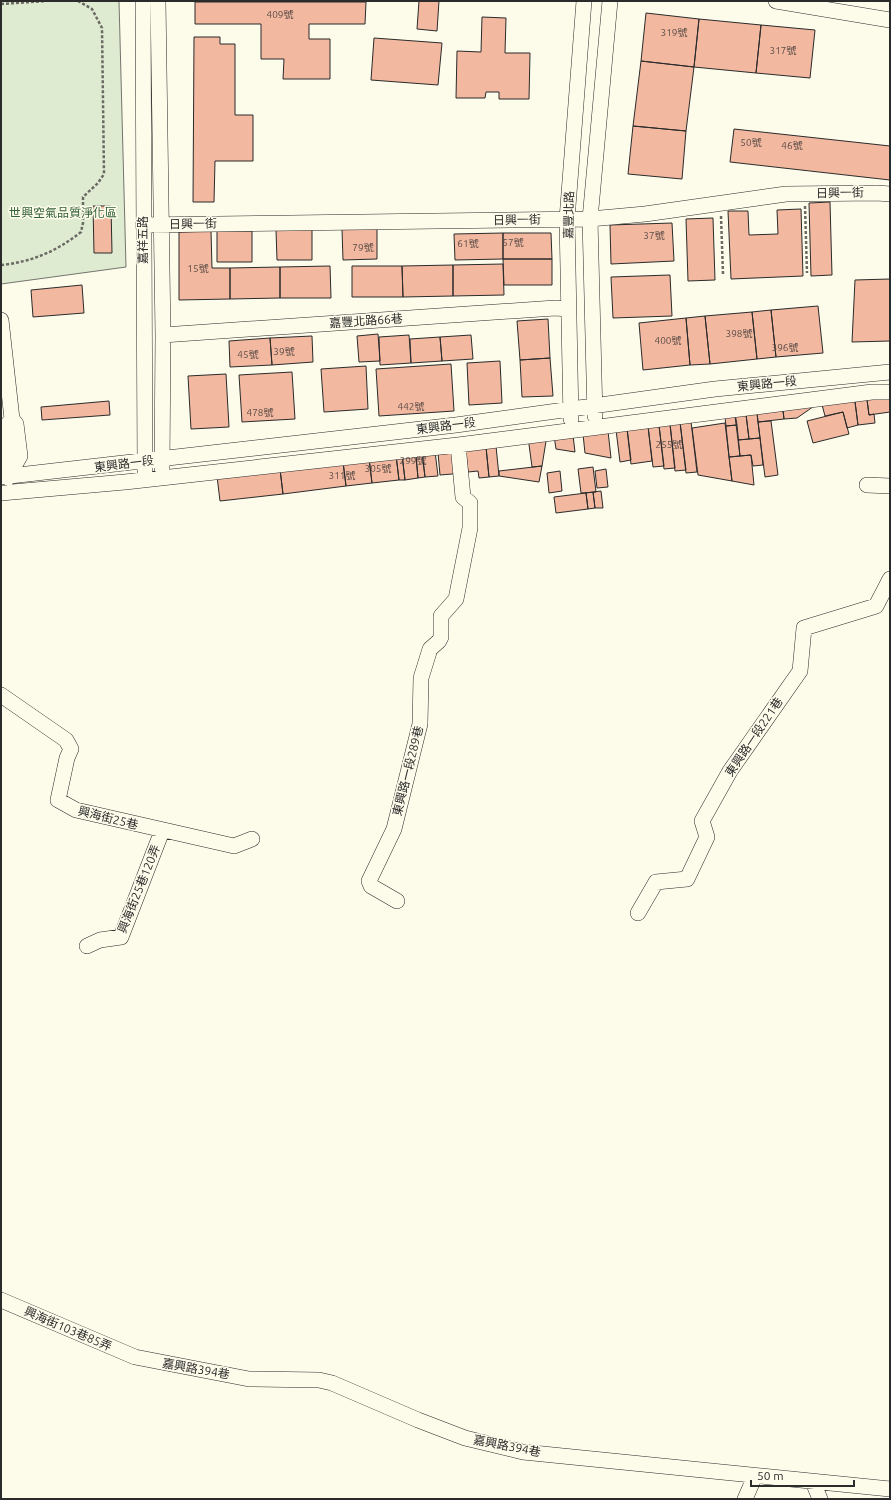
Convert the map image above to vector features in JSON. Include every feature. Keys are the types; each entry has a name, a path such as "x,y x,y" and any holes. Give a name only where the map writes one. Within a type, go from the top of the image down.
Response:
{"street":[{"name":"嘉祥五路","path":"143,1 144,479"},
{"name":"嘉祥五路","path":"158,1 164,335 161,459 162,478"},
{"name":"嘉豐北路","path":"572,430 570,410 567,219 584,1"},
{"name":"嘉豐北路","path":"596,427 594,406 590,219 610,1"},
{"path":"776,1 890,20"},
{"name":"日興一街","path":"143,225 590,219 645,214 786,194 890,194"},
{"name":"嘉豐北路66巷","path":"164,335 547,308 569,309"},
{"path":"1,320 12,419 16,424 20,456 5,477 3,496"},
{"name":"東興路一段","path":"5,477 570,410 715,389 890,372"},
{"name":"東興路一段","path":"3,496 458,445 872,392 890,392"},
{"name":"東興路一段289巷","path":"397,901 371,886 369,881 394,828 420,724 421,678 430,649 439,641 441,637 441,616 456,599 470,528 470,503 463,497 458,445"},
{"path":"867,485 890,486"},
{"name":"東興路一段221巷","path":"638,913 656,882 687,879 707,837 702,821 730,770 800,672 804,628 876,606 890,579"},
{"name":"興海街25巷","path":"1,695 66,740 72,749 67,758 58,800 76,810 162,831 234,846 252,839"},
{"name":"興海街25巷120弄","path":"87,946 100,940 121,937 162,831"},
{"name":"興海街103巷85弄","path":"1,1300 135,1357"},
{"name":"嘉興路394巷","path":"135,1357 249,1378 319,1380 332,1383 418,1420 465,1438 523,1452 813,1482 890,1488"},
{"path":"745,1499 755,1476"},
{"path":"813,1482 820,1499"}],"path":[{"path":"1,4 46,1"},
{"path":"1,265 46,255 81,232 83,197 98,183 104,174 102,28 92,9 78,1"},
{"path":"805,194 807,273"},
{"path":"720,203 724,274"}],"green space":[{"name":"世興空氣品質淨化區","path":"1,1 119,1 126,267 1,284"}],"building":[{"path":"419,1 439,1 437,31 417,29"},
{"path":"195,2 366,2 365,24 309,24 309,39 330,39 330,79 283,79 284,59 261,59 261,24 195,24"},
{"path":"646,13 699,19 694,67 641,61"},
{"path":"482,17 506,18 505,53 530,53 529,99 499,99 499,92 486,92 485,98 456,98 457,51 481,52"},
{"path":"699,19 761,25 756,73 694,67"},
{"path":"761,25 815,30 810,78 756,73"},
{"path":"194,37 220,37 220,44 235,44 235,115 253,115 253,161 215,161 214,202 193,202"},
{"path":"374,38 442,43 438,85 371,80"},
{"path":"641,61 694,67 686,131 633,126"},
{"path":"633,126 686,131 682,179 628,174"},
{"path":"734,129 890,146 890,180 730,162"},
{"path":"830,202 832,275 811,276 809,203"},
{"path":"93,206 111,206 112,253 94,253"},
{"path":"801,209 803,276 731,279 728,211 748,211 749,235 778,234 777,210"},
{"path":"713,218 715,280 688,281 686,219"},
{"path":"672,223 674,261 611,264 610,225"},
{"path":"377,228 377,259 343,260 342,229"},
{"path":"312,229 312,260 277,260 276,230"},
{"path":"211,231 212,268 230,268 230,299 179,300 179,232"},
{"path":"217,231 252,231 252,262 217,262"},
{"path":"503,233 503,259 455,260 454,234"},
{"path":"503,233 551,233 552,259 503,259"},
{"path":"503,259 552,259 552,285 504,285"},
{"path":"503,264 504,295 453,296 453,265"},
{"path":"453,265 453,296 403,297 402,266"},
{"path":"330,266 331,298 280,298 280,267"},
{"path":"352,266 402,266 403,297 352,297"},
{"path":"280,267 280,298 230,299 230,268"},
{"path":"670,275 672,316 613,318 611,277"},
{"path":"890,279 890,341 852,342 855,280"},
{"path":"82,285 84,313 33,317 31,290"},
{"path":"818,306 823,353 776,357 771,310"},
{"path":"771,310 776,357 757,359 752,312"},
{"path":"752,312 757,359 710,364 705,316"},
{"path":"705,316 710,364 690,365 686,318"},
{"path":"686,318 690,365 643,370 639,323"},
{"path":"548,319 550,358 520,360 517,321"},
{"path":"378,334 380,361 359,362 357,336"},
{"path":"409,335 411,363 380,365 379,337"},
{"path":"471,335 473,359 442,361 440,337"},
{"path":"312,336 313,362 272,365 270,338"},
{"path":"440,337 442,361 411,363 410,339"},
{"path":"270,338 272,365 230,367 229,341"},
{"path":"550,358 553,396 522,397 520,360"},
{"path":"500,361 502,403 469,405 467,363"},
{"path":"451,364 454,411 379,416 376,369"},
{"path":"366,366 368,409 324,412 321,369"},
{"path":"292,372 295,419 242,422 239,375"},
{"path":"226,374 229,427 191,429 188,376"},
{"path":"889,390 890,412 869,415 866,392"},
{"path":"866,392 869,415 874,414 875,423 858,425 854,394"},
{"path":"854,394 858,425 847,428 843,412 825,416 821,401"},
{"path":"109,401 110,415 42,420 41,407"},
{"path":"782,402 820,402 797,418 784,419"},
{"path":"782,402 784,419 758,422 756,405"},
{"path":"756,405 760,438 749,439 745,406"},
{"path":"745,406 749,439 738,440 734,408"},
{"path":"734,408 737,425 726,426 724,409"},
{"path":"843,412 849,434 813,443 807,421"},
{"path":"690,413 697,472 686,473 679,414"},
{"path":"679,414 686,470 675,471 669,415"},
{"path":"669,415 675,468 664,469 658,417"},
{"path":"658,417 664,466 653,467 647,418"},
{"path":"647,418 652,461 631,464 626,420"},
{"path":"626,420 631,460 620,462 615,422"},
{"path":"771,421 778,475 765,477 758,422"},
{"path":"607,422 611,458 585,453 582,425"},
{"path":"725,423 732,481 698,475 692,428"},
{"path":"737,425 740,456 729,457 726,426"},
{"path":"572,427 575,452 556,449 553,429"},
{"path":"547,435 542,466 532,467 528,437"},
{"path":"495,436 499,476 489,477 485,437"},
{"path":"485,437 489,477 479,478 478,471 468,472 464,439"},
{"path":"760,438 763,465 753,466 751,455 740,456 738,440"},
{"path":"460,440 464,473 440,475 437,442"},
{"path":"434,443 438,476 425,477 421,444"},
{"path":"421,444 425,477 418,478 415,445"},
{"path":"415,445 418,478 405,480 401,446"},
{"path":"401,446 405,480 399,480 395,447"},
{"path":"395,447 399,480 372,483 368,450"},
{"path":"368,450 372,483 346,486 342,454"},
{"path":"342,454 346,486 283,494 279,461"},
{"path":"751,455 754,485 732,481 729,457"},
{"path":"279,461 283,494 220,501 216,468"},
{"path":"542,466 539,482 499,476 499,471"},
{"path":"593,467 596,492 581,493 578,469"},
{"path":"606,469 608,487 597,488 595,471"},
{"path":"560,471 562,491 549,493 547,473"},
{"path":"601,491 603,508 595,508 593,492"},
{"path":"593,492 595,508 588,509 586,493"},
{"path":"586,493 588,509 556,513 554,497"}]}
